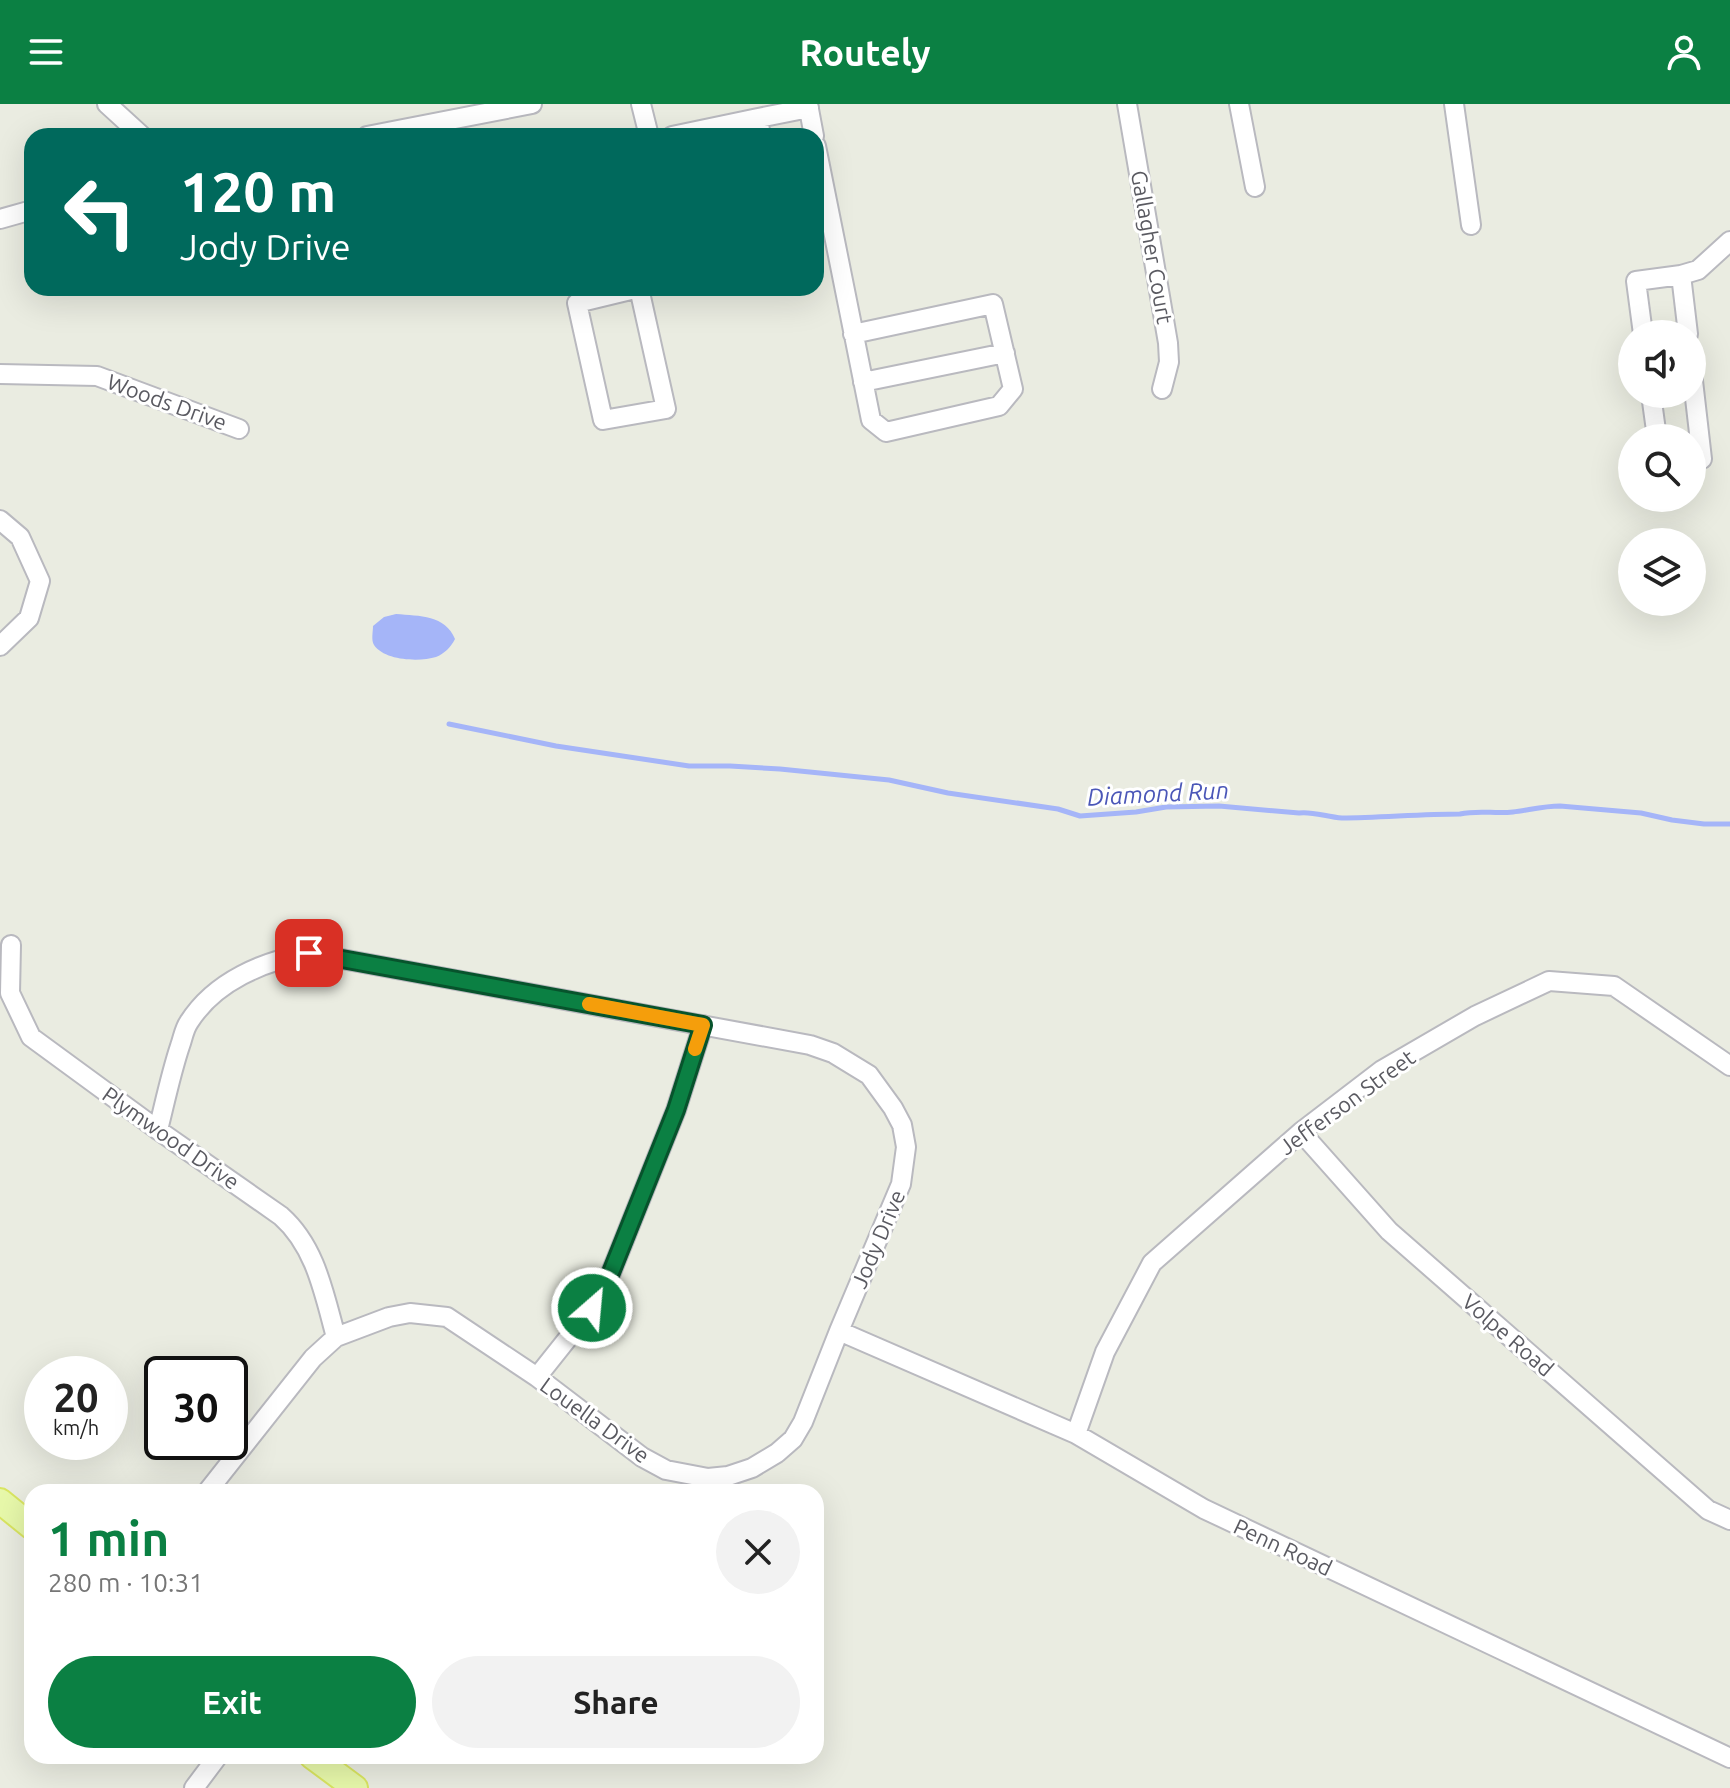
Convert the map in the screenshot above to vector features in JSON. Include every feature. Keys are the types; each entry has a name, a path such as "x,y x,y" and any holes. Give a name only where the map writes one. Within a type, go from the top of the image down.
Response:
{"main road":[{"path":"0,1501 24,1520"},
{"path":"323,1764 355,1788"}],"street":[{"path":"424,128 532,104"},
{"path":"641,104 647,128"},
{"name":"Gallagher Court","path":"1127,104 1168,343 1169,362 1162,389"},
{"path":"1239,104 1255,187"},
{"path":"1454,104 1471,225"},
{"path":"759,127 808,106 812,128"},
{"path":"116,108 135,128"},
{"path":"824,187 853,334 871,420 886,432 999,406 1013,389 993,304 853,334"},
{"path":"0,219 24,212"},
{"path":"1641,320 1636,281 1698,270 1730,241"},
{"path":"1681,275 1686,320"},
{"path":"606,296 577,303 603,420 666,409 641,296"},
{"path":"863,382 1005,353"},
{"name":"Woods Drive","path":"0,374 97,376 239,429"},
{"path":"0,520 20,537 40,581 29,618 0,646"},
{"name":"Plymwood Drive","path":"11,945 10,993 31,1037 292,1226 311,1256 336,1337"},
{"name":"Jody Drive","path":"158,1130 173,1065 188,1023 229,982 283,958 309,953 810,1045 833,1053 869,1075 902,1125 906,1147 901,1184 839,1331"},
{"name":"Jefferson Street","path":"1076,1434 1105,1352 1152,1263 1301,1132 1382,1070 1475,1016 1549,981 1614,986 1730,1066"},
{"path":"537,1377 585,1318 610,1275 676,1110 703,1025"},
{"name":"Volpe Road","path":"1301,1132 1389,1231 1708,1510 1730,1520"},
{"name":"Louella Drive","path":"336,1337 389,1317 410,1313 447,1317 537,1377 631,1449 666,1470 708,1478 728,1476 752,1468 793,1439 803,1422 839,1331"},
{"name":"Penn Road","path":"839,1331 1076,1434 1204,1509 1730,1758"},
{"path":"213,1484 313,1358 336,1337"},
{"path":"194,1788 212,1764"}],"water":[{"path":"396,614 423,616 438,621 451,631 455,639 444,652 429,659 403,659 386,654 374,645 373,626 384,617"}],"waterway":[{"name":"Diamond Run","path":"449,724 556,746 689,766 780,769 889,780 948,793 1058,809 1080,816 1166,807 1219,806 1356,818 1506,812 1560,806 1641,813 1704,824 1730,824"}],"slow traffic":[{"path":"589,1004 703,1025 695,1049"}],"route":[{"path":"309,953 703,1025 676,1110 610,1275 592,1308"}]}
